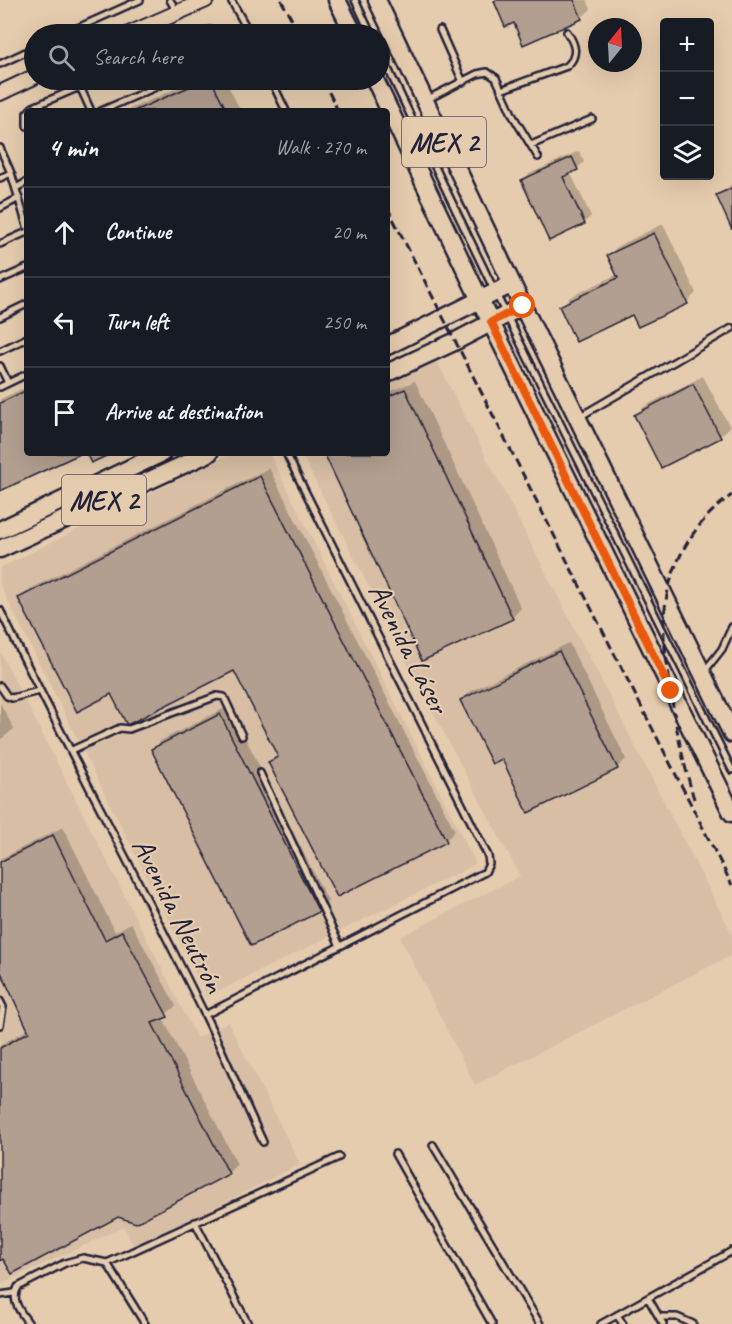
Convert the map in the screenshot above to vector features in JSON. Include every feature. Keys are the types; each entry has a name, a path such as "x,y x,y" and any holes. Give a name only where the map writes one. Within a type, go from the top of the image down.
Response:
{"main road":[{"path":"337,0 349,24"},
{"name":"MEX 2","path":"377,0 388,24"},
{"name":"MEX 2","path":"390,27 512,284 732,734"},
{"name":"MEX 2","path":"380,90 390,108"},
{"name":"MEX 2","path":"390,109 499,318 732,813"},
{"path":"390,344 512,284"},
{"path":"390,372 523,306"},
{"name":"MEX 2","path":"0,530 156,456"},
{"name":"MEX 2","path":"0,549 202,456"}],"street":[{"path":"152,24 206,0"},
{"path":"0,93 24,82"}],"lane":[{"path":"86,24 140,0"},
{"path":"170,0 178,13"},
{"path":"231,0 244,24"},
{"path":"355,0 366,24"},
{"path":"440,30 463,82"},
{"path":"501,90 567,66 573,60 575,52 574,42 567,32"},
{"path":"0,64 24,53"},
{"path":"425,101 477,74 487,72 496,78 538,157"},
{"path":"390,75 487,296"},
{"path":"32,108 73,90"},
{"path":"81,90 90,108"},
{"path":"108,108 149,90"},
{"path":"276,90 285,108"},
{"path":"531,145 592,119"},
{"path":"0,148 11,173 24,216"},
{"path":"0,178 11,173"},
{"path":"16,188 24,184"},
{"path":"0,208 19,198"},
{"path":"0,244 24,233"},
{"path":"0,280 24,269"},
{"path":"0,317 24,305"},
{"path":"499,318 732,770"},
{"path":"577,417 732,328"},
{"path":"0,351 24,339"},
{"path":"0,366 8,383"},
{"path":"0,387 24,375"},
{"name":"Avenida Láser","path":"288,456 488,856 489,864"},
{"name":"Avenida Neutrón","path":"0,610 205,1015 485,872 489,864"},
{"path":"703,673 722,650 732,627"},
{"path":"0,686 7,696 12,698 39,691"},
{"path":"72,750 120,728 129,729 217,696 224,697 242,736"},
{"path":"260,773 340,946"},
{"path":"0,1001 3,1007 0,1025"},
{"path":"205,1015 263,1142"},
{"path":"433,1145 540,1324"},
{"path":"395,1154 492,1324"},
{"path":"29,1324 15,1301 14,1293 18,1287 65,1263 83,1258 107,1263 339,1157"},
{"path":"195,1222 248,1324"},
{"path":"601,1324 732,1251"},
{"path":"107,1263 145,1324"},
{"path":"0,1295 14,1293"},
{"path":"648,1298 663,1324"},
{"path":"617,1315 623,1324"},
{"path":"659,1317 677,1317 693,1324"}],"shaded area":[{"path":"435,358 732,934 732,955 475,1085 400,937 520,876 427,701 303,456 390,456 390,379"},
{"path":"226,456 271,456 476,864 207,997 0,585 0,568"},
{"path":"0,651 197,1038 228,1022 300,1164 135,1248 124,1227 0,1284"}],"building":[{"path":"574,0 582,19 523,45 514,23 505,27 494,1"},
{"path":"182,90 216,90 225,108 141,108"},
{"path":"572,157 578,170 563,177 585,224 549,241 521,180"},
{"path":"732,188 732,230 716,195"},
{"path":"654,233 688,304 638,327 632,315 576,342 559,306 618,278 607,255"},
{"path":"693,384 721,438 661,468 634,415"},
{"path":"405,389 513,619 422,661 325,456 390,456 390,396"},
{"path":"24,391 24,456 76,456 0,491 0,403"},
{"path":"88,456 106,456 91,463"},
{"path":"260,476 447,842 337,897 268,762 278,757 234,671 127,725 111,694 77,712 18,598"},
{"path":"559,651 618,769 528,813 502,759 492,764 460,700"},
{"path":"220,714 319,912 251,946 151,749"},
{"path":"53,835 105,940 122,931 168,1017 152,1023 229,1174 136,1223 118,1217 12,1274 3,1259 0,1261 0,1048 29,1032 0,970 0,862"}],"railway":[{"path":"281,0 294,24"},
{"path":"328,90 337,108"},
{"path":"390,213 732,885"},
{"path":"694,799 679,741 672,698 664,638 665,604 675,568 692,535 704,520 732,495"}],"route":[{"path":"523,306 491,322 671,691"}]}
